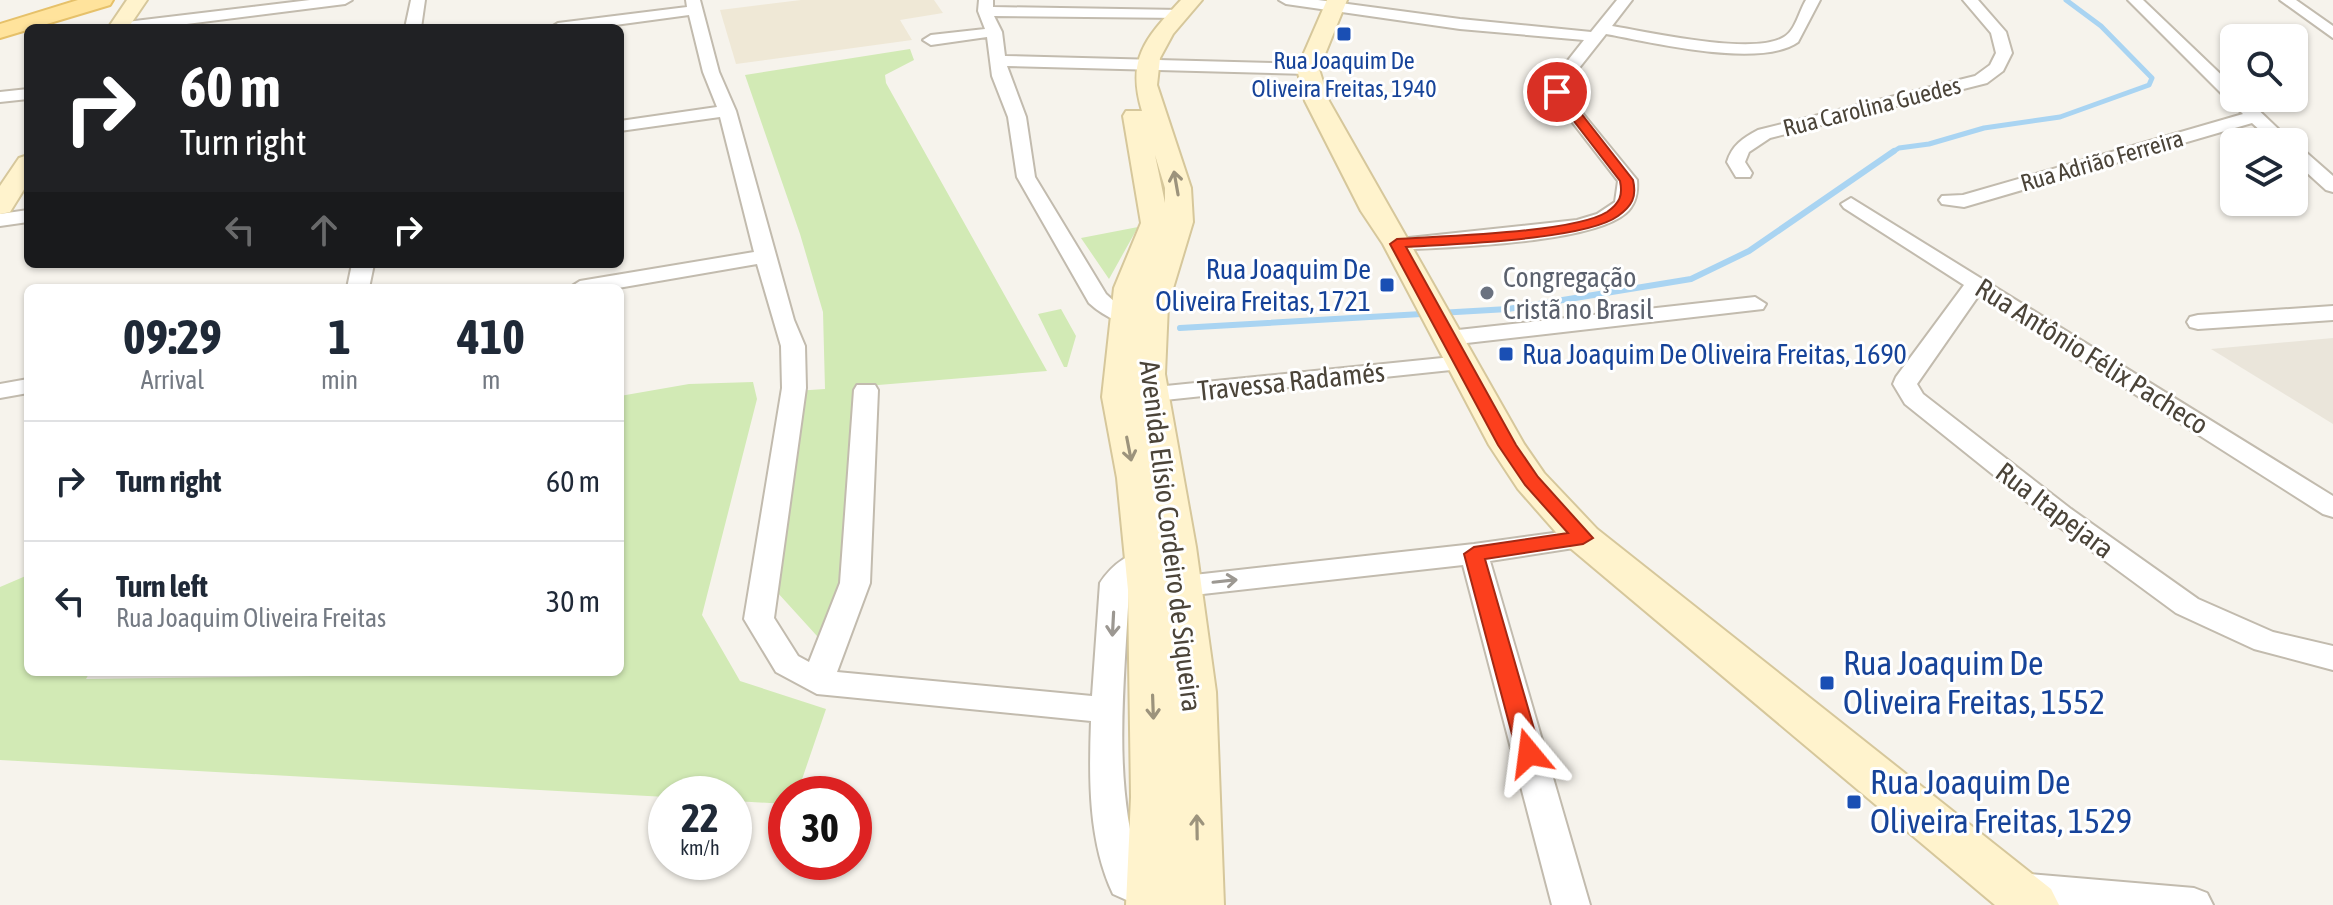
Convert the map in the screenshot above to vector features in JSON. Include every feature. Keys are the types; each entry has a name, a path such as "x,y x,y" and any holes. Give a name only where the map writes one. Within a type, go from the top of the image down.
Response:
{"main road":[{"path":"0,31 102,0"}],"street":[{"path":"121,24 137,0"},
{"path":"150,24 345,0"},
{"path":"414,24 418,0"},
{"path":"1286,0 1730,47 1775,46 1794,37 1813,0"},
{"path":"1397,244 1525,234 1592,223 1611,215 1625,203 1629,193 1627,180 1557,92 1560,81 1622,5 1600,0"},
{"name":"Rua Carolina Guedes","path":"1743,173 1736,162 1738,152 1745,144 1764,134 1940,92 1981,80 1997,68 2004,53 1998,32 1970,0"},
{"path":"2135,0 2220,82"},
{"path":"2294,5 2317,0"},
{"path":"1335,4 1308,69 1317,101 1375,211 1397,244 1507,445 1531,481 1583,538 2025,897 2194,905"},
{"path":"582,24 695,5 711,72 727,111 765,256 793,346 794,388 759,619 787,664 817,682 1109,710"},
{"path":"1137,66 1178,7 986,5 994,32 997,61 1008,99 1017,117 1022,159 1031,188 1097,298 1109,309 1138,320"},
{"path":"2294,5 2333,33"},
{"path":"931,40 994,32"},
{"path":"997,61 1308,69"},
{"name":"Avenida Elísio Cordeiro de Siqueira","path":"1137,66 1171,159 1178,188 1179,210 1179,222 1159,278 1138,320 1134,396 1135,478 1157,579 1155,797 1168,901"},
{"path":"0,97 24,94"},
{"path":"624,125 727,111"},
{"path":"2248,112 2266,128"},
{"name":"Rua Adrião Ferreira","path":"1949,200 1964,201 2253,117"},
{"path":"0,206 24,169"},
{"path":"2324,169 2333,186"},
{"name":"Rua Antônio Félix Pacheco","path":"1851,204 2333,508"},
{"path":"0,220 24,217"},
{"path":"603,284 765,256"},
{"name":"Rua Itapejara","path":"1976,284 1908,377 1905,384 1914,399 2061,515 2187,606 2265,641 2333,658"},
{"name":"Travessa Radamés","path":"1134,396 1445,332 1755,304"},
{"path":"2198,322 2333,313"},
{"path":"0,391 24,387"},
{"path":"817,682 855,583 866,390"},
{"path":"1168,901 1126,883 1115,859 1110,801 1109,710 1115,583 1474,554 1583,538"},
{"path":"1474,554 1571,905"}],"shaded area":[{"path":"801,0 934,0 943,13 900,20 912,40 736,64 720,10"},
{"path":"2333,338 2333,424 2211,349"}],"green space":[{"path":"910,49 914,60 885,75 886,83 1047,371 854,387 847,584 827,647 777,592 795,391 825,389 823,312 800,234 745,75"},
{"path":"1138,227 1109,279 1081,238"},
{"path":"1061,309 1076,336 1067,367 1064,367 1038,314"},
{"path":"753,382 757,399 702,615 740,681 826,709 803,776 768,776 768,803 752,802 752,776 648,776 648,796 0,760 0,587 24,577 24,676 88,676 86,679 624,676 624,395 689,384"}],"waterway":[{"path":"1892,152 1899,148 1929,144 1984,128 2060,117 2149,85 2152,78 2101,26 2066,0"},
{"path":"1180,328 1508,309 1691,279 1749,251 1892,152"}],"place":[{"name":"Rua Joaquim De Oliveira Freitas, 1940","path":"1344,34"},
{"name":"Rua Joaquim De Oliveira Freitas, 1721","path":"1387,285"},
{"name":"Congregação Cristã no Brasil","path":"1487,293"},
{"name":"Rua Joaquim De Oliveira Freitas, 1690","path":"1506,354"},
{"name":"Rua Joaquim De Oliveira Freitas, 1552","path":"1827,683"},
{"name":"Rua Joaquim De Oliveira Freitas, 1529","path":"1854,802"}],"route":[{"path":"1529,753 1474,554 1583,538 1531,481 1507,445 1397,244 1525,234 1592,223 1611,215 1625,203 1629,193 1627,180 1557,92"}]}
